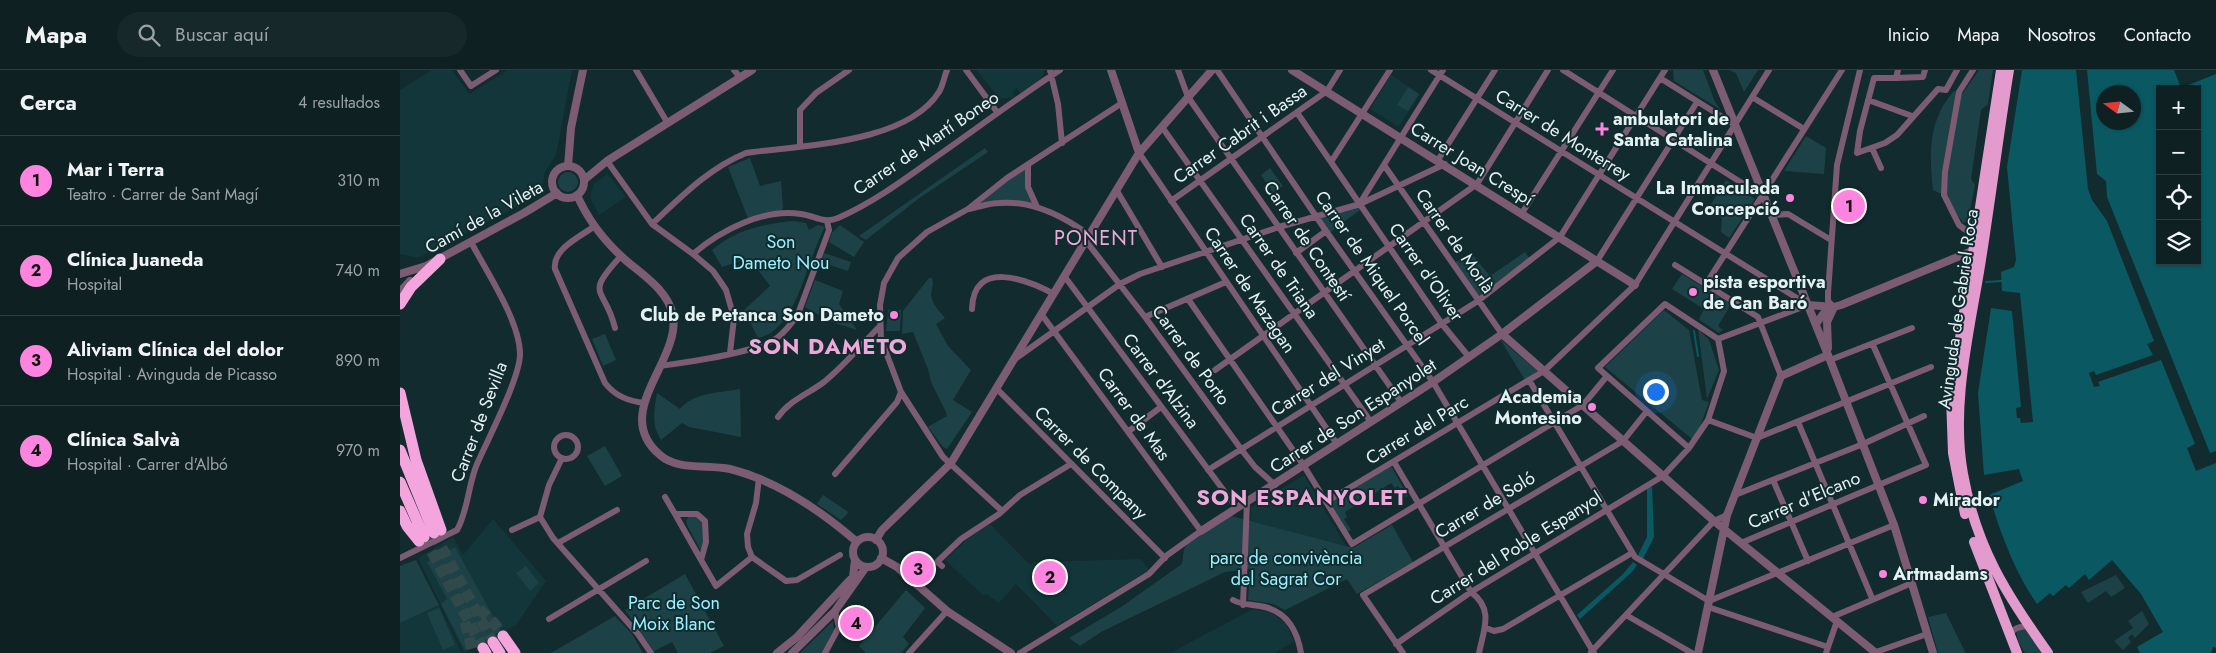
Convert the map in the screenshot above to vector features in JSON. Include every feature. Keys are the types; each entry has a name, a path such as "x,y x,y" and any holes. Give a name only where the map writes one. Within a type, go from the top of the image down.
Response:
{"highway":[{"name":"Avinguda de Gabriel Roca","path":"2001,70 1979,240 1979,270 1961,394 1959,432 1961,464 1971,508 1988,556 2008,594 2048,653"},
{"name":"Avinguda de Gabriel Roca","path":"2009,70 1979,240 1972,255 1968,276 1952,383 1951,418 1953,453 1967,520 2017,653"},
{"path":"400,304 411,287 440,259"},
{"path":"400,393 416,460 430,535"},
{"path":"400,450 430,535"},
{"path":"400,482 430,535"},
{"path":"400,511 407,526 430,535"},
{"path":"491,645 500,653"},
{"path":"491,645 515,653"}],"street":[{"path":"460,70 471,86 496,70"},
{"path":"568,166 571,128 583,70"},
{"path":"636,70 667,122"},
{"path":"584,180 577,169 568,166 558,170 553,178 557,193 566,198 577,195 582,189 584,180 607,160 667,122 736,73 752,70"},
{"path":"800,146 800,110 816,93 849,70"},
{"path":"652,224 681,197 728,160 746,153 872,135 908,121 929,104 940,91 947,70"},
{"path":"966,70 997,112"},
{"name":"Carrer de Martí Boneo","path":"827,220 836,219 873,201 975,130 1051,72 1060,70"},
{"path":"1111,70 1139,153"},
{"name":"Carrer de Contestí","path":"1178,70 1188,97 1401,402"},
{"path":"876,540 882,530 951,463 1139,153 1212,70"},
{"name":"Carrer de Miquel Porcel","path":"1216,70 1326,231 1433,382 1561,595 1592,652"},
{"name":"Carrer Joan Crespí","path":"1292,70 1442,162 1635,285"},
{"name":"Carrer Cabrit i Bassa","path":"1171,201 1298,114 1327,91 1340,70"},
{"path":"1331,162 1390,70"},
{"name":"Carrer de Monterrey","path":"1431,70 1441,73 1477,99 1808,304"},
{"path":"1014,360 1120,284 1140,274 1316,215 1360,204 1442,162 1495,70"},
{"path":"1215,370 1477,184 1548,70"},
{"path":"1564,70 1753,190 1763,194"},
{"path":"1522,213 1613,70"},
{"name":"Carrer del Vinyet","path":"1208,470 1478,301 1560,237 1666,70"},
{"name":"Carrer del Parc","path":"1326,502 1544,371 1635,285 1770,70"},
{"path":"1706,284 1842,70"},
{"path":"1834,307 1828,301 1837,165 1860,70"},
{"path":"1896,78 1898,70"},
{"path":"1926,70 1923,77 1874,78 1860,131 1857,153 1885,143 1896,135 1938,89 1946,90 1957,70"},
{"path":"1973,70 1959,92 1945,172 1944,195 1959,225 1979,240"},
{"path":"1051,72 1062,143"},
{"path":"1715,72 1894,525 1933,653"},
{"path":"1360,204 1441,73"},
{"path":"1660,78 1735,125"},
{"path":"1752,97 1804,129"},
{"path":"1868,100 1912,116"},
{"path":"1597,261 1697,102"},
{"path":"1002,511 934,446 901,392 881,339 880,305 884,283 898,258 927,232 968,209 982,195 1122,103"},
{"name":"Carrer d'Oliver","path":"1298,114 1442,324 1469,357"},
{"name":"Carrer de Triana","path":"1162,127 1371,422"},
{"path":"1872,148 1880,168"},
{"name":"Carrer de Mazagan","path":"1139,153 1337,444"},
{"path":"607,160 652,224 713,271 726,290 734,318 730,353"},
{"name":"Carrer de Morlà","path":"1384,165 1502,334"},
{"path":"1028,166 1028,187 1037,207"},
{"path":"1117,191 1162,266"},
{"name":"Camí de la Vileta","path":"400,274 426,266 440,259 557,193"},
{"path":"577,195 595,226 621,256 660,290 672,313 674,326 671,337 644,403 645,431 651,445 660,455 680,464 730,469 759,478 813,508 857,542"},
{"name":"Carrer de Porto","path":"968,209 1000,202 1037,207 1060,216 1087,238 1241,449 1255,467 1275,485"},
{"path":"660,366 730,353 768,342 791,325 800,308 829,230 827,220 801,214 767,216 742,224 704,244 693,254"},
{"path":"1772,215 1788,214 1831,240"},
{"path":"595,226 557,254 554,262 555,269 605,382 612,392 630,401 644,403"},
{"path":"1296,253 1326,231"},
{"name":"Carrer de Sevilla","path":"400,558 456,530 461,521 471,480 512,385 520,354 514,324 471,242"},
{"path":"1816,324 1826,310 1959,257 1972,255 1979,270"},
{"path":"616,328 612,314 598,290 600,282 607,271 621,256"},
{"path":"1959,257 1966,265 1968,276"},
{"name":"Carrer de Son Espanyolet","path":"1020,653 1149,574 1164,558 1201,531 1433,382 1502,334 1597,261"},
{"path":"1675,265 1758,317 1781,376 1727,515 1698,653"},
{"path":"400,269 426,266"},
{"name":"Camí de la Vileta","path":"400,292 426,266"},
{"path":"972,309 974,292 991,278 1005,277 1026,280 1054,294"},
{"name":"Carrer d'Alzina","path":"1064,277 1233,503"},
{"path":"1145,317 1226,282"},
{"path":"1188,299 1304,466 1352,544 1483,467 1583,405 1607,376"},
{"path":"1689,448 1598,368 1665,304 1718,339 1808,304 1834,307"},
{"path":"1829,357 1827,322 1834,307"},
{"name":"Carrer de Mas","path":"1042,314 1201,531"},
{"path":"778,417 785,406 822,384 841,368 880,326"},
{"path":"1781,376 1829,357 1873,345 1912,328"},
{"path":"1502,334 1714,521 1876,653 1927,634"},
{"name":"Carrer del Poble Espanyol","path":"1396,644 1471,592 1534,552 1663,476 1689,448 1708,420 1724,371 1718,339"},
{"path":"1873,345 1908,424"},
{"path":"1708,420 1757,438 1846,400 1931,367"},
{"path":"1529,380 1633,555 1709,604 1827,650 1834,619 1872,598 1912,583"},
{"name":"Carrer de Company","path":"996,388 1164,558"},
{"path":"835,474 897,402 901,392"},
{"path":"1129,431 1161,407"},
{"path":"1623,441 1647,411"},
{"path":"1734,495 1863,444 1924,416"},
{"path":"1798,422 1872,598"},
{"name":"Carrer d'Elcano","path":"1741,543 1926,465 1908,424"},
{"name":"Carrer de Soló","path":"1396,644 1363,595 1623,441"},
{"path":"512,530 540,517 549,485 562,458"},
{"name":"Carrer del Poble Espanyol","path":"1394,462 1471,592 1478,597 1486,612 1486,628"},
{"path":"942,566 937,562 961,539 1002,511 1020,495 1071,464"},
{"path":"759,478 756,503 747,534 748,547 752,557 786,581 797,580 840,555"},
{"path":"1773,480 1808,561"},
{"path":"666,496 716,586 752,557"},
{"path":"1243,605 1247,502"},
{"path":"558,543 617,510"},
{"path":"675,514 698,514 705,521 706,542 700,560"},
{"path":"1592,652 1714,521 1727,515"},
{"path":"540,517 558,543 638,634 651,653"},
{"path":"1709,604 1894,525"},
{"path":"777,653 797,637 849,581 854,571 855,560 853,550 857,542 864,538 876,540 882,548 881,558 875,565 866,566 855,560"},
{"path":"1479,653 1486,628 1494,631 1504,630 1561,595 1633,555"},
{"path":"881,558 897,567 947,611 1012,653"},
{"path":"549,619 646,561"},
{"path":"792,653 835,611 866,566"},
{"path":"1233,600 1243,605 1268,608 1286,619 1297,635 1301,653"},
{"path":"825,653 839,627 835,611"},
{"path":"909,653 947,611"},
{"path":"1626,615 1692,653"},
{"path":"2010,636 2013,630 2022,626 2030,626"},
{"path":"1396,644 1403,653"}],"shaded area":[{"path":"432,70 452,70 469,94 508,70 572,70 556,155 545,172 543,184 527,201 418,258 400,254 400,90"},
{"path":"976,70 1043,70 1044,73 1041,79 1020,93 1017,88 1012,92 1014,97 1000,99"},
{"path":"2022,70 2076,70 2088,189 2092,200 2107,221 2154,341 2147,344 2153,355 2096,375 2094,371 2089,373 2094,387 2100,386 2098,382 2161,360 2195,444 2187,448 2196,471 2216,463 2216,648 2213,647 2211,653 2140,653 2137,647 2163,632 2141,594 2112,560 2089,580 2085,574 2069,588 2066,585 2053,596 2050,593 2037,604 2015,566 1993,509 1989,495 2023,481 2019,469 1984,475 1978,393 1991,308 2012,311 2021,407 2016,408 2017,418 2020,418 2021,423 2033,422 2020,293 2002,291 2001,272 2014,267 2016,260 2007,167"},
{"path":"2087,70 2174,70 2180,85 2156,85 2156,265 2201,265 2201,85 2188,85 2216,74 2216,451 2210,453 2107,197 2106,181 2097,174"},
{"path":"1391,75 1420,94 1400,125 1397,126 1370,109"},
{"path":"608,174 626,197 599,215 590,197 594,183"},
{"path":"1304,475 1347,547 1251,522 1251,507"},
{"path":"1652,486 1654,537 1643,559 1638,555 1647,537 1647,489"},
{"path":"493,519 546,581 516,625 464,653 418,558 453,537 463,555"},
{"path":"990,524 1030,565 1034,562 1141,559 1149,570 1057,626 1016,584 999,603 986,594 984,596 945,560 970,537"},
{"path":"1633,562 1637,565 1632,572 1580,619 1577,615 1623,574"},
{"path":"439,605 462,653 400,653 400,623"},
{"path":"1253,609 1272,613 1286,624 1294,641 1275,653 1170,653"}],"green space":[{"path":"1673,70 1703,70 1715,102 1721,110 1674,81"},
{"path":"1729,70 1758,70 1744,92 1736,73"},
{"path":"1979,70 1993,70 1988,104 1981,110 1971,179 1975,185 1968,221 1963,223 1944,195 1933,190 1932,138 1939,114 1945,102 1954,91 1963,93"},
{"path":"1408,87 1419,94 1408,111 1397,105"},
{"path":"1806,136 1826,148 1824,174 1784,171"},
{"path":"985,148 988,152 918,199 866,240 859,236"},
{"path":"750,158 760,186 781,181 783,208 781,211 749,221 728,167"},
{"path":"1026,167 1036,205 971,206"},
{"path":"1270,168 1283,186 1273,193 1261,175"},
{"path":"564,172 572,172 578,178 578,186 572,192 564,192 558,186 558,178"},
{"path":"1726,180 1755,199 1729,238 1721,232 1722,218 1706,212"},
{"path":"1358,207 1360,210 1328,234 1316,215"},
{"name":"Son Dameto Nou","path":"793,221 806,223 809,230 818,225 825,227 792,308 782,322 771,332 758,338 744,310 770,286 749,258 722,267 712,250 730,237 750,229"},
{"path":"840,225 864,242 854,257 829,242 832,233"},
{"path":"1470,252 1490,276 1525,252 1530,259 1478,299 1453,264"},
{"path":"824,253 851,262 848,271 821,262"},
{"path":"1682,274 1731,304 1718,326 1723,330 1719,333 1699,319 1704,309 1672,289"},
{"path":"929,278 933,280 932,301 945,318 936,324 948,346 971,370 953,400 972,412 947,449 943,447 928,427 947,416 946,412 931,382 928,369 913,332 902,334 903,311"},
{"path":"815,280 843,291 839,304 857,330 832,322 805,307"},
{"name":"Club de Petanca Son Dameto","path":"888,310 901,310 900,331 886,331"},
{"path":"1664,310 1689,330 1702,400 1709,402 1697,435 1692,439 1605,367"},
{"path":"1698,329 1709,340 1719,370 1707,399"},
{"path":"605,334 616,360 603,366 592,339"},
{"path":"1500,339 1538,371 1525,380"},
{"path":"740,389 741,437 689,427 682,423 661,440 656,428 654,412 657,393 680,409 692,399 700,396"},
{"path":"605,446 622,476 605,486 587,456"},
{"path":"1391,466 1408,496 1405,497 1398,486 1395,488 1391,483 1345,512 1347,517 1344,519 1351,530 1347,532 1328,502"},
{"path":"823,495 847,511 848,513 841,520 817,504"},
{"path":"692,514 704,521 705,541 702,553 687,525 686,520"},
{"name":"parc de convivència del Sagrat Cor","path":"1231,516 1353,548 1392,525 1413,562 1357,594 1347,579 1285,610 1273,604 1248,600 1250,569 1225,572 1101,632 1080,646 1069,638 1121,607 1182,564 1184,549 1190,541"},
{"path":"455,547 501,631 465,650 441,604 447,599 427,562"},
{"path":"416,560 439,605 400,623 400,566"},
{"path":"526,566 539,583 530,591 516,573"},
{"name":"Parc de Son Moix Blanc","path":"685,574 724,646 710,653 678,653 672,642 654,651 625,610"},
{"path":"2116,575 2125,588 2111,597 2106,591 2088,603 2081,592"},
{"path":"906,590 925,608 903,637 909,644 901,653 866,653 859,646"},
{"path":"439,608 455,645 443,650 427,613"},
{"path":"2142,611 2149,624 2135,638 2132,634 2128,638 2131,642 2123,650 2114,641 2133,628 2128,621"},
{"path":"1946,613 1966,653 1938,653 1928,617"},
{"path":"615,616 632,634 643,653 551,653"},
{"path":"833,621 834,629 822,653 800,653"},
{"path":"2025,627 2044,653 2025,653 2018,641 2016,630"}],"waterway":[{"path":"1986,282 2002,281"},
{"path":"1694,331 1698,356"}],"tunnel":[{"path":"434,533 493,642"},
{"path":"424,537 483,648"},
{"path":"479,609 495,624 503,636"},
{"path":"465,622 473,653"}],"place":[{"name":"ambulatori de Santa Catalina","path":"1602,129"},
{"name":"La Immaculada Concepció","path":"1790,198"},
{"name":"Mar i Terra","path":"1849,206"},
{"name":"pista esportiva de Can Baró","path":"1693,292"},
{"name":"Club de Petanca Son Dameto","path":"894,315"},
{"name":"Academia Montesino","path":"1592,407"},
{"name":"Mirador","path":"1923,500"},
{"name":"Aliviam Clínica del dolor","path":"918,569"},
{"name":"Artmadams","path":"1883,574"},
{"name":"Clínica Juaneda","path":"1050,577"},
{"name":"Clínica Salvà","path":"856,623"}],"district":[{"name":"PONENT","path":"1096,238"},
{"name":"SON DAMETO","path":"828,346"},
{"name":"SON ESPANYOLET","path":"1302,497"}]}
